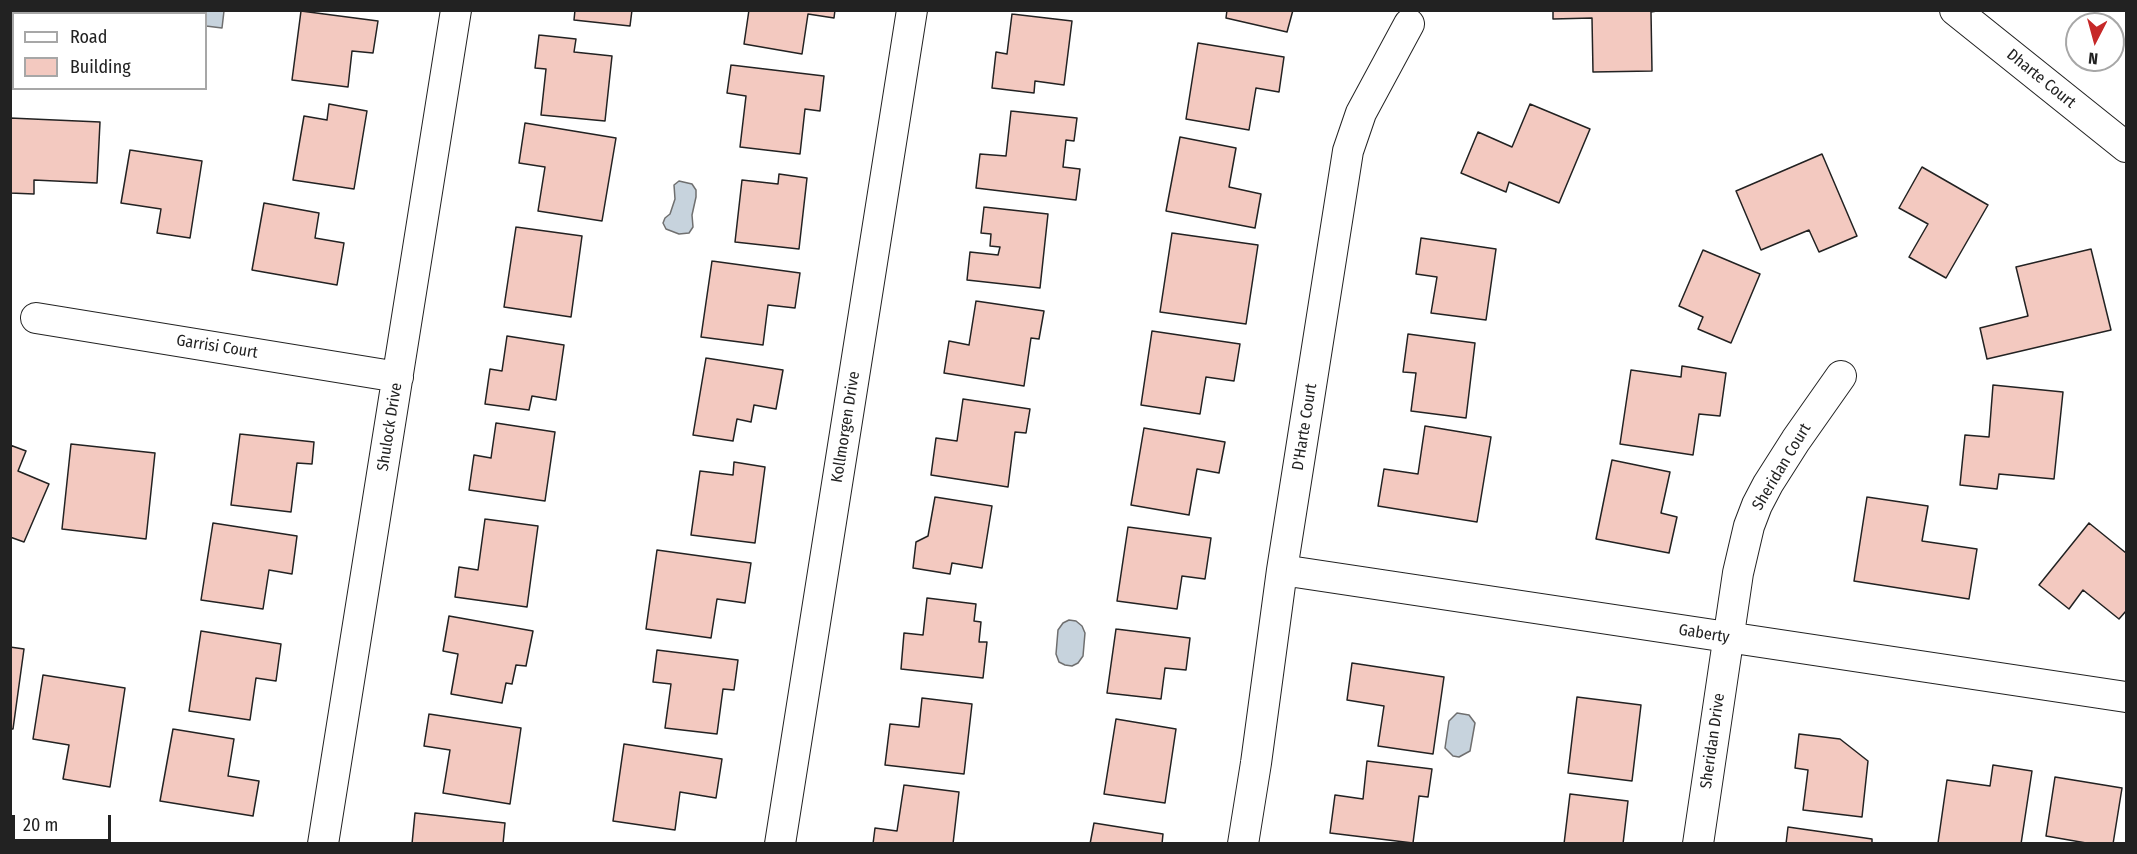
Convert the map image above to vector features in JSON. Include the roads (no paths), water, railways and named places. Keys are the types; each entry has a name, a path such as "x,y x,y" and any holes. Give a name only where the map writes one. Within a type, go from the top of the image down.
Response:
{"street":[{"name":"Shulock Drive","path":"323,843 456,10"},
{"name":"Kollmorgen Drive","path":"780,843 912,10"},
{"name":"Dharte Court","path":"1955,10 2127,147"},
{"name":"D'Harte Court","path":"1243,843 1282,570 1348,151 1361,113 1409,24"},
{"name":"Garrisi Court","path":"36,318 398,377"},
{"name":"Sheridan Court","path":"1728,638 1742,552 1757,505 1796,440 1842,376"},
{"name":"Gaberty","path":"1282,570 2127,697"},
{"name":"Sheridan Drive","path":"1698,843 1728,638"}]}
